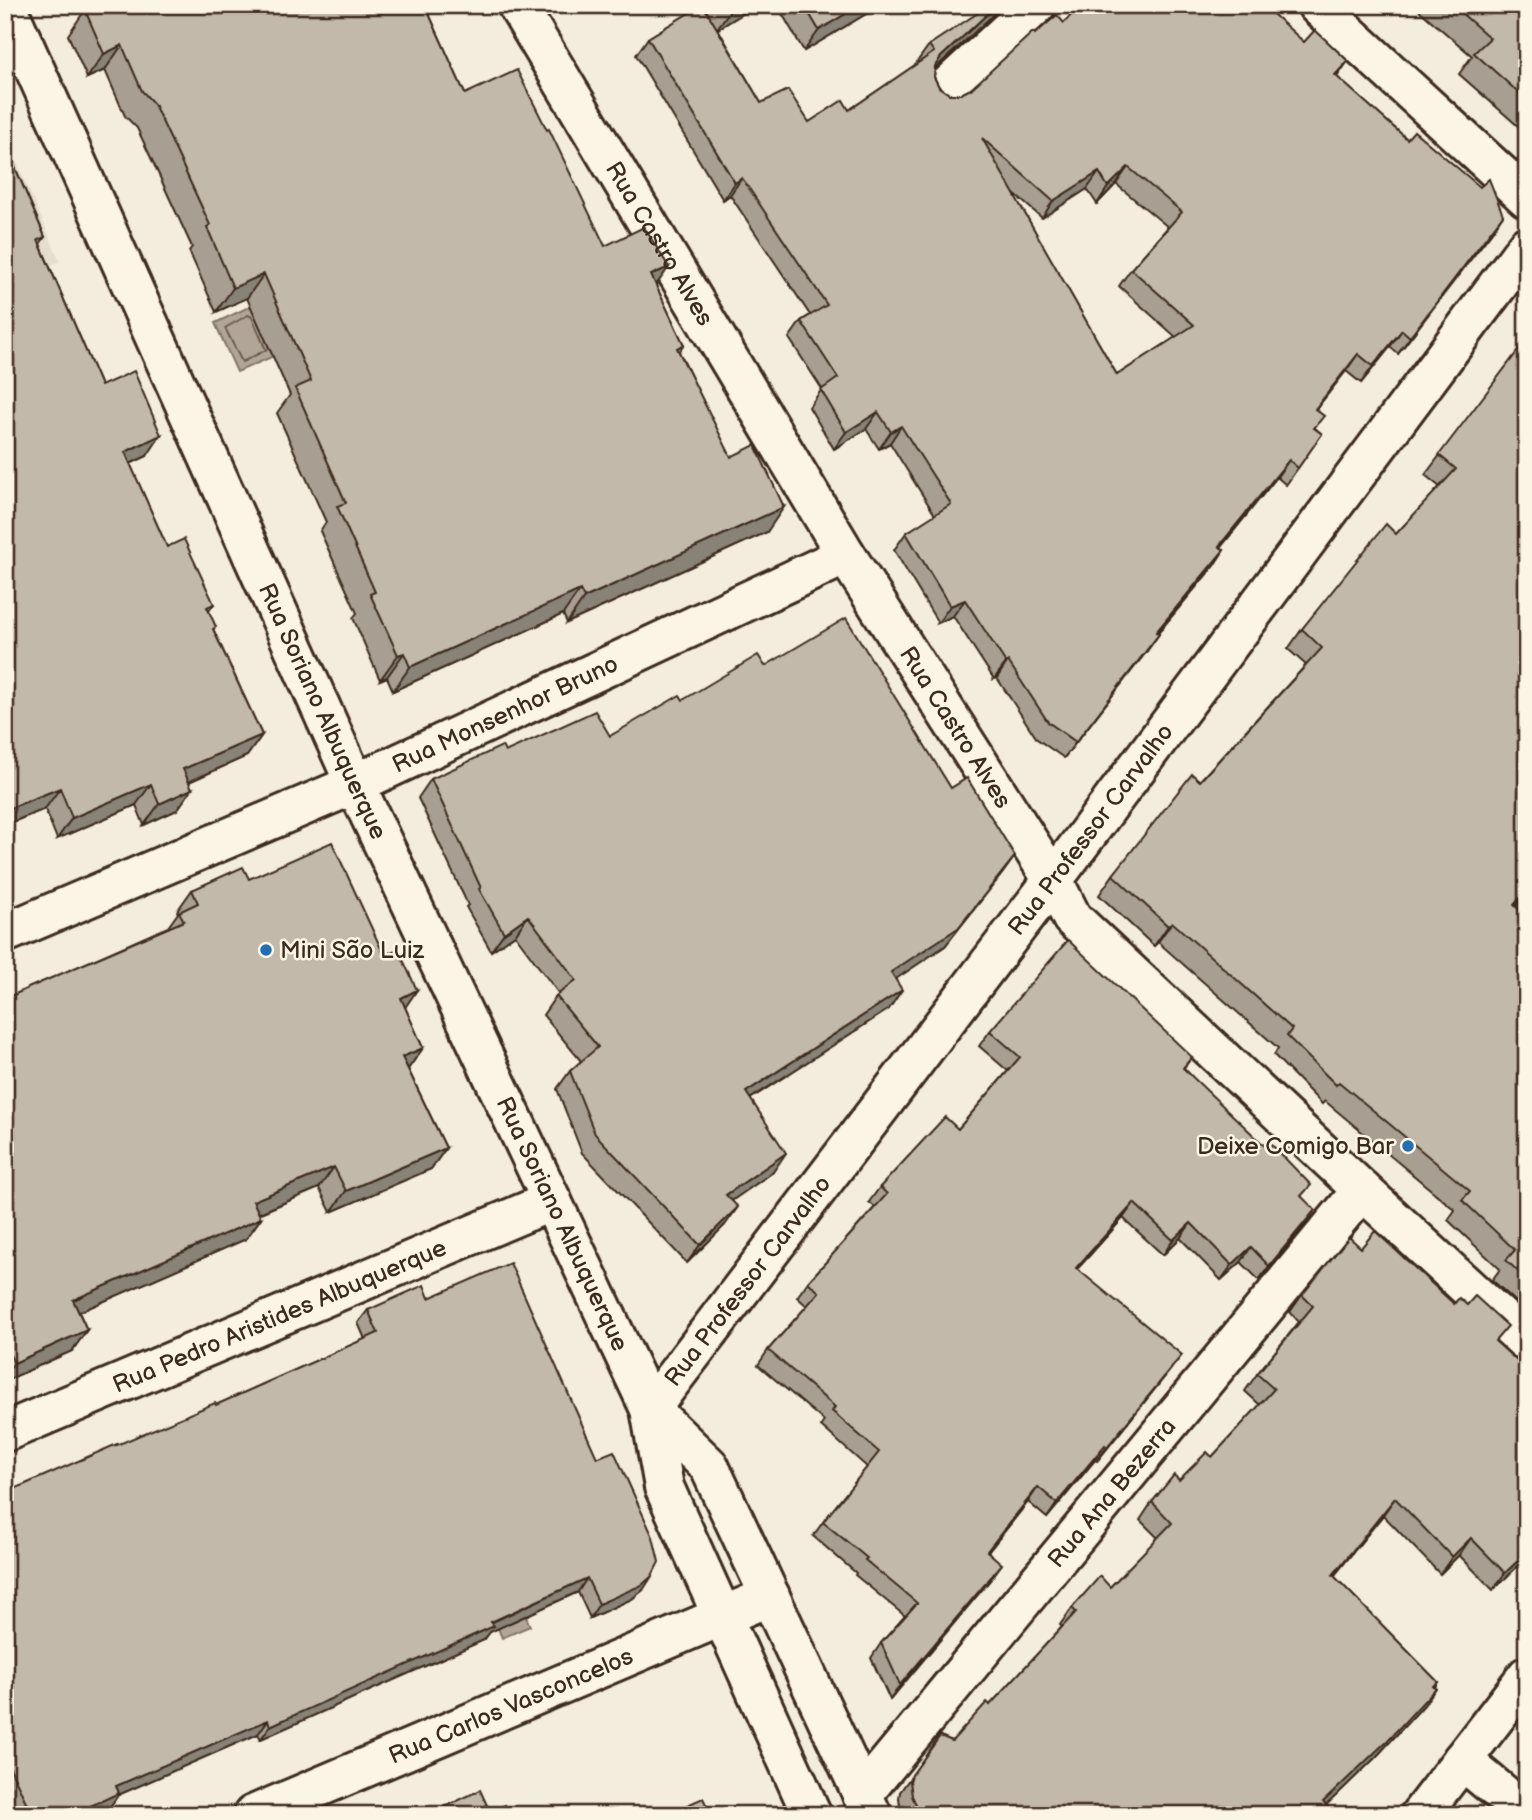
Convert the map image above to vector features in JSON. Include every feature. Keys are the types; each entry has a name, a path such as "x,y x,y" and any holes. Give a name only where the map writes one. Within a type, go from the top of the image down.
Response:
{"street":[{"name":"Rua Soriano Albuquerque","path":"6,5 355,784 650,1409 664,1488 812,1815"},
{"name":"Rua Castro Alves","path":"517,5 846,555 1053,880 1072,918 1527,1342"},
{"path":"944,90 1037,5"},
{"path":"1317,5 1527,198"},
{"name":"Rua Professor Carvalho","path":"650,1409 1053,880 1527,246"},
{"name":"Rua Monsenhor Bruno","path":"5,933 355,784 846,555"},
{"name":"Rua Ana Bezerra","path":"867,1805 1362,1191"},
{"name":"Rua Pedro Aristides Albuquerque","path":"5,1432 552,1201"},
{"name":"Rua Soriano Albuquerque","path":"650,1409 709,1466 867,1805"},
{"name":"Rua Carlos Vasconcelos","path":"253,1815 769,1597"},
{"path":"1420,1815 1527,1676"},
{"path":"1462,1760 1527,1814"}],"shaded area":[{"path":"5,135 60,261 5,285"}],"water":[{"path":"255,304 276,355 237,372 215,323"},
{"path":"510,1579 530,1626 502,1638 482,1591"}],"building":[{"path":"96,5 425,5 465,94 517,70 547,130 549,129 605,246 644,227 669,267 651,275 684,345 677,348 731,457 755,445 784,507 584,598 580,590 410,667 404,653 398,655 370,594 375,592 337,506 346,503 295,388 311,381 264,274 233,288 207,227 210,225 154,104 142,91 122,45 104,54 85,10"},
{"path":"703,5 761,103 788,90 809,122 843,100 849,110 934,52 929,45 990,5 997,5 941,57 935,66 934,77 939,87 949,94 961,94 971,89 1033,32 1035,34 1057,15 1064,23 1080,5 1263,5 1304,42 1315,30 1348,61 1335,75 1407,139 1414,131 1480,187 1489,179 1503,215 1410,337 1402,330 1373,366 1358,354 1315,409 1324,416 1314,428 1322,434 1298,468 1289,460 1219,546 1224,550 1156,632 1159,634 1076,742 1048,722 965,600 950,606 906,533 951,504 901,426 891,432 878,412 846,432 821,390 838,378 801,321 827,305 742,178 735,183 648,38","holes":["982,138 1053,201 1099,172 1108,187 1128,167 1182,212 1131,269 1194,325 1117,375"]},
{"path":"804,5 860,5 819,30"},
{"path":"1452,5 1527,5 1527,100 1474,53 1490,38"},
{"path":"5,144 45,237 38,240 101,386 134,371 161,435 125,452 167,547 184,539 214,604 207,607 216,627 213,629 262,735 183,769 192,789 159,804 151,784 72,818 60,788 5,810"},
{"path":"1527,339 1527,890 1514,905 1527,916 1527,1280 1506,1260 1515,1250 1462,1200 1470,1191 1339,1082 1336,1085 1287,1036 1292,1029 1172,922 1168,926 1113,875 1192,774 1200,781 1322,648 1302,629 1386,524 1396,534 1456,469 1439,455"},
{"path":"846,618 951,788 967,778 1015,856 958,928 891,972 902,990 746,1092 786,1153 726,1195 738,1207 700,1245 595,1134 570,1071 598,1047 556,996 576,980 528,916 504,933 479,889 481,888 431,779 502,746 505,752 595,711 610,736 680,695 683,700 758,655 765,666"},
{"path":"332,842 384,955 398,949 417,990 401,998 423,1048 402,1057 446,1148 346,1191 334,1167 253,1201 261,1218 73,1300 87,1330 14,1363 10,1355 5,1358 5,999 184,921 179,912 198,903 192,890 243,867 249,879"},
{"path":"1068,940 1192,1057 1183,1068 1268,1149 1272,1145 1311,1185 1301,1196 1315,1210 1269,1266 1251,1247 1232,1265 1191,1223 1173,1240 1134,1203 1076,1268 1182,1355 1057,1503 1038,1487 987,1551 1002,1564 900,1685 881,1643 917,1603 823,1522 879,1452 832,1411 835,1407 768,1350 819,1292 808,1282 887,1194 880,1187 945,1117 958,1129 1020,1057 990,1031"},
{"path":"1375,1231 1454,1304 1459,1298 1467,1305 1475,1296 1508,1326 1495,1341 1527,1370 1527,1552 1505,1573 1471,1538 1452,1557 1395,1498 1333,1575 1438,1682 1433,1686 1436,1688 1388,1740 1323,1802 1335,1815 921,1815 912,1796 910,1781 940,1736 952,1741 987,1702 990,1705 1076,1612 1072,1608 1100,1576 1110,1587 1172,1523 1152,1502 1174,1475 1179,1480 1207,1452 1212,1457 1274,1389 1257,1374 1313,1306 1302,1295 1349,1237 1361,1248"},
{"path":"510,1263 597,1458 614,1451 653,1537 659,1562 652,1576 642,1585 599,1604 587,1578 491,1622 494,1626 270,1726 268,1720 116,1786 119,1793 71,1815 32,1815 5,1757 5,1493 215,1403 216,1405 378,1333 368,1310 424,1285 429,1298"},
{"path":"480,1790 490,1812 505,1805 509,1815 428,1815"},
{"path":"703,1798 711,1815 665,1815"},
{"path":"410,1809 412,1815 395,1815"}],"place":[{"name":"Mini São Luiz","path":"266,950"},
{"name":"Deixe Comigo Bar","path":"1408,1146"}]}
